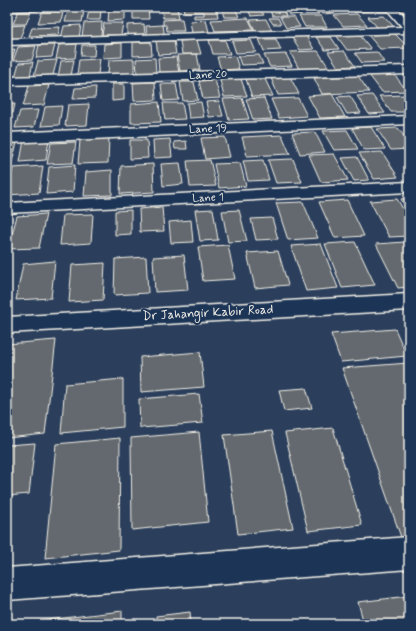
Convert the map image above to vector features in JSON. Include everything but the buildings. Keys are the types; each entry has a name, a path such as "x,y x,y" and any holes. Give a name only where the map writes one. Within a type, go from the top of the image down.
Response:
{"street":[{"path":"7,8 38,7"},
{"path":"390,7 409,29"},
{"path":"7,42 409,29"},
{"name":"Lane 20","path":"7,81 407,73"},
{"name":"Lane 19","path":"7,138 409,120"},
{"name":"Lane 1","path":"7,208 409,187"},
{"name":"Dr Jahangir Kabir Road","path":"7,324 409,302"},
{"path":"7,584 409,553"}]}
